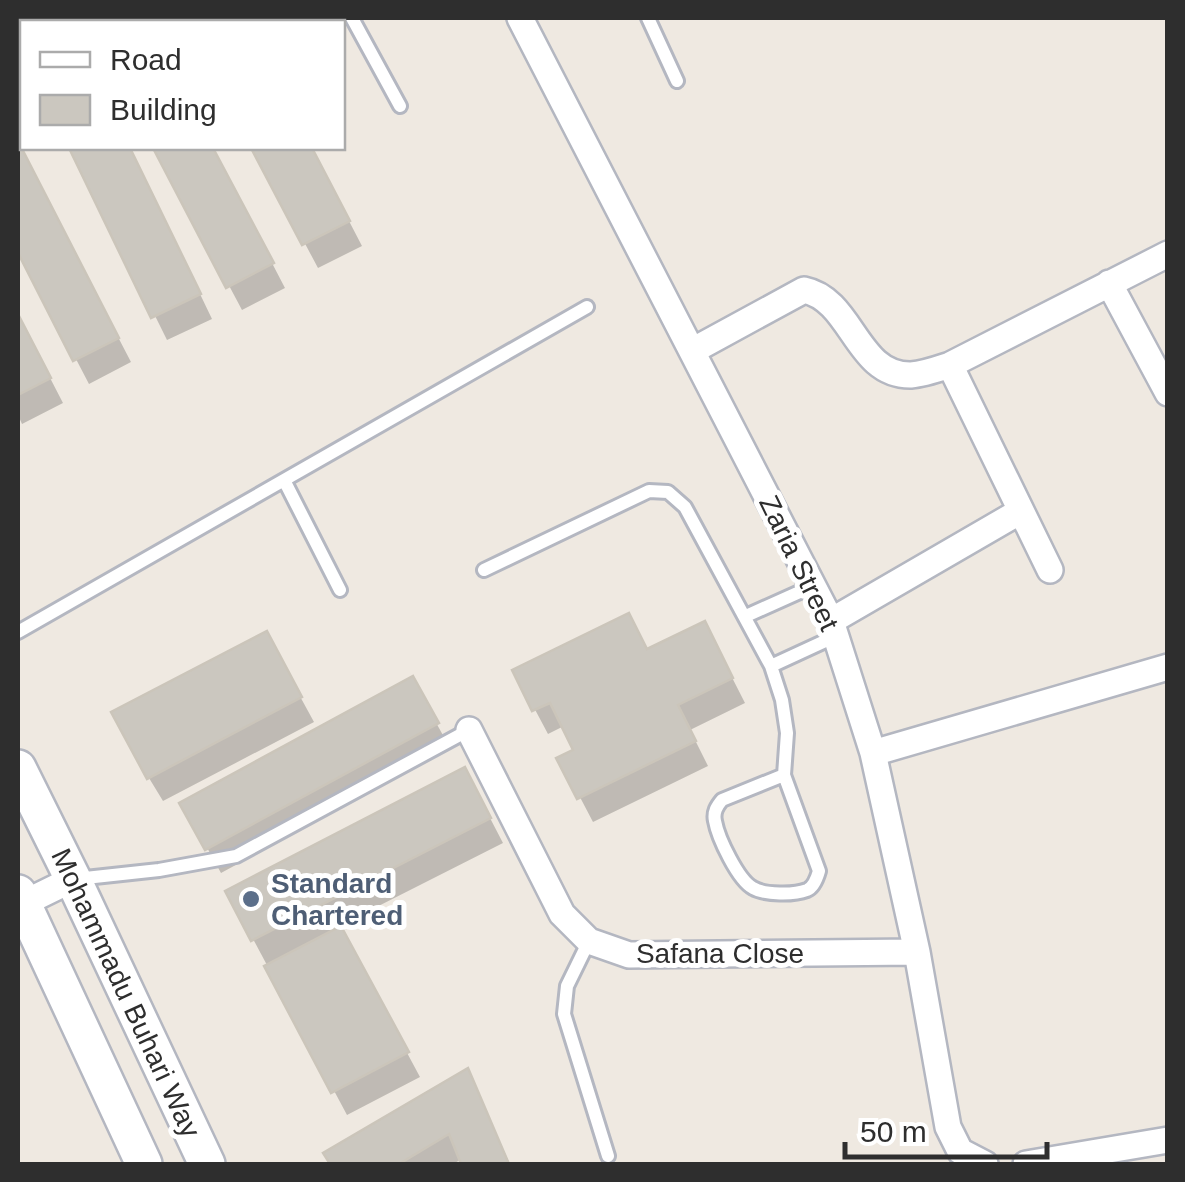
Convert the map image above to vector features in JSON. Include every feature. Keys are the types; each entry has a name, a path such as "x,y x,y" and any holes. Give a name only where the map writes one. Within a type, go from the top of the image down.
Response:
{"main road":[{"name":"Mohammadu Buhari Way","path":"18,768 207,1164"},
{"name":"Mohammadu Buhari Way","path":"19,901 144,1164"}],"street":[{"name":"Zaria Street","path":"520,18 833,628 874,753 917,952 948,1127 960,1151 984,1164"},
{"path":"692,352 804,290 817,293 828,302 865,352 890,373 916,375 950,365 1168,254"},
{"path":"1108,283 1168,393"},
{"path":"950,365 1050,570"},
{"path":"833,628 1020,512"},
{"path":"874,753 1168,668"},
{"path":"469,730 562,914 588,941"},
{"path":"19,901 74,879"},
{"name":"Safana Close","path":"588,941 630,955 917,952"},
{"path":"1026,1164 1168,1140"}],"lane":[{"path":"352,18 400,106"},
{"path":"648,18 676,81"},
{"path":"18,632 587,307"},
{"path":"284,480 340,590"},
{"path":"484,570 650,491 668,492 684,507 746,616 771,666 782,700 787,733 784,775 819,871 816,882 807,890 771,893 752,888 738,875 714,820 715,808 722,800 784,775"},
{"path":"746,616 813,586"},
{"path":"771,666 833,628"},
{"path":"74,879 159,870 236,856 469,730"},
{"path":"588,941 568,986 564,1014 608,1156"}],"building":[{"path":"18,141 119,338 73,361 18,253"},
{"path":"70,150 131,150 201,294 151,318"},
{"path":"154,150 214,150 274,263 226,288"},
{"path":"252,150 313,150 350,221 302,245"},
{"path":"18,314 51,378 18,395"},
{"path":"629,613 647,649 705,621 733,678 678,705 696,741 577,799 556,758 573,750 550,703 532,711 512,670"},
{"path":"267,631 302,697 147,779 111,712"},
{"path":"413,676 439,723 205,850 179,803"},
{"path":"465,767 491,818 251,941 225,891"},
{"path":"341,926 409,1052 331,1093 264,966"},
{"path":"468,1068 509,1164 461,1164 449,1134 399,1164 330,1164 323,1153"}],"place":[{"name":"Standard Chartered","path":"251,899"}]}
